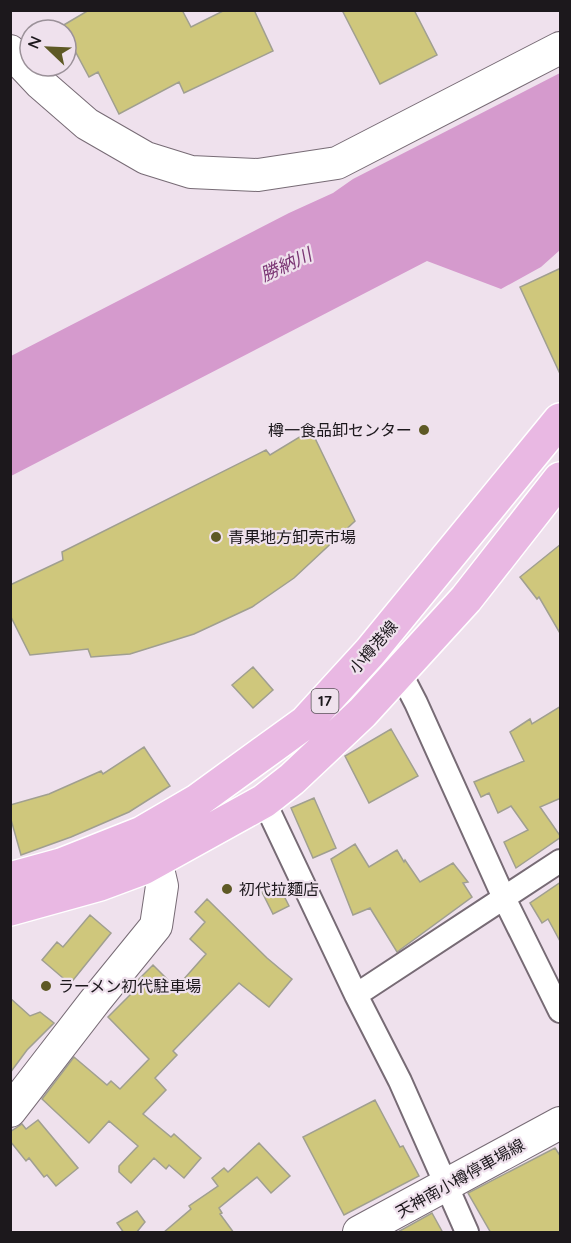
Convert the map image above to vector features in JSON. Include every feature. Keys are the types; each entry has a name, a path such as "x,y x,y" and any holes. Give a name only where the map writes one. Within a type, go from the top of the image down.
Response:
{"main road":[{"name":"小樽港線","path":"10,909 100,884 143,868 149,847 197,801 306,722 370,652 561,420"},
{"name":"小樽港線","path":"10,879 61,865 149,847 264,801 292,779 362,713 400,672 466,599 561,479"}],"street":[{"path":"10,51 41,84 87,124 146,158 191,172 258,176 337,163 561,48"},
{"path":"370,652 400,672 504,898 561,1011"},
{"path":"264,801 400,1082 467,1233"},
{"path":"10,1111 156,926 162,886 149,847"},
{"path":"356,995 561,861"},
{"name":"天神南小樽停車場線","path":"359,1233 561,1123"}],"water":[{"name":"勝納川","path":"560,73 560,250 541,267 501,289 427,261 11,476 11,356 289,213 333,193 353,179"}],"building":[{"path":"89,10 182,10 191,27 225,10 254,10 273,51 184,93 179,82 119,114 98,72 89,77 78,56 78,18 76,18"},
{"path":"342,10 414,10 437,55 380,84"},
{"path":"561,268 561,376 520,287"},
{"name":"青果地方卸売市場","path":"311,430 355,521 294,578 252,607 194,634 130,654 91,657 88,649 30,655 10,615 10,585 63,560 62,552 266,450 270,455"},
{"path":"561,544 561,635 539,597 537,599 520,577"},
{"path":"253,667 273,690 253,708 232,685"},
{"path":"561,706 561,798 540,807 561,837 516,868 504,842 528,830 511,806 498,813 489,793 481,797 474,782 524,761 510,732 530,719 532,724"},
{"path":"391,729 418,776 369,803 345,756"},
{"path":"144,747 170,786 129,812 21,855 10,816 10,805 49,794 101,771 103,774"},
{"path":"314,798 336,848 313,858 291,808"},
{"path":"355,844 369,867 397,850 420,882 453,863 468,882 463,883 472,897 397,952 370,908 353,915 331,859"},
{"path":"561,882 561,943 548,919 542,923 530,903"},
{"path":"278,884 289,906 273,914 262,892"},
{"path":"207,899 267,958 292,979 269,1007 239,983 173,1051 177,1055 155,1078 166,1090 143,1114 171,1137 174,1134 201,1158 184,1178 169,1165 166,1169 154,1158 131,1183 119,1172 119,1166 138,1146 109,1121 89,1143 42,1099 74,1057 107,1085 111,1081 120,1089 149,1059 108,1017 138,987 135,983 153,965 176,988 206,954 190,939 205,922 195,912"},
{"path":"90,915 111,933 70,984 42,960 57,942 63,947"},
{"path":"10,998 30,1016 40,1012 54,1023 27,1050 10,1073"},
{"path":"375,1100 400,1147 403,1146 419,1176 344,1215 303,1137"},
{"path":"38,1120 78,1168 56,1186 47,1175 44,1177 29,1158 26,1161 10,1141 10,1132 22,1124 26,1129"},
{"path":"259,1143 290,1176 271,1193 257,1177 219,1208 222,1213 220,1214 234,1233 163,1233 191,1209 189,1206 218,1186 212,1178 224,1168 228,1172"},
{"path":"555,1148 561,1157 561,1233 491,1233 468,1193"},
{"path":"137,1211 145,1222 136,1233 124,1233 117,1223"},
{"path":"432,1213 443,1233 396,1233"}],"place":[{"name":"樽一食品卸センター","path":"424,430"},
{"name":"青果地方卸売市場","path":"216,537"},
{"name":"初代拉麵店","path":"227,889"},
{"name":"ラーメン初代駐車場","path":"46,986"}]}
